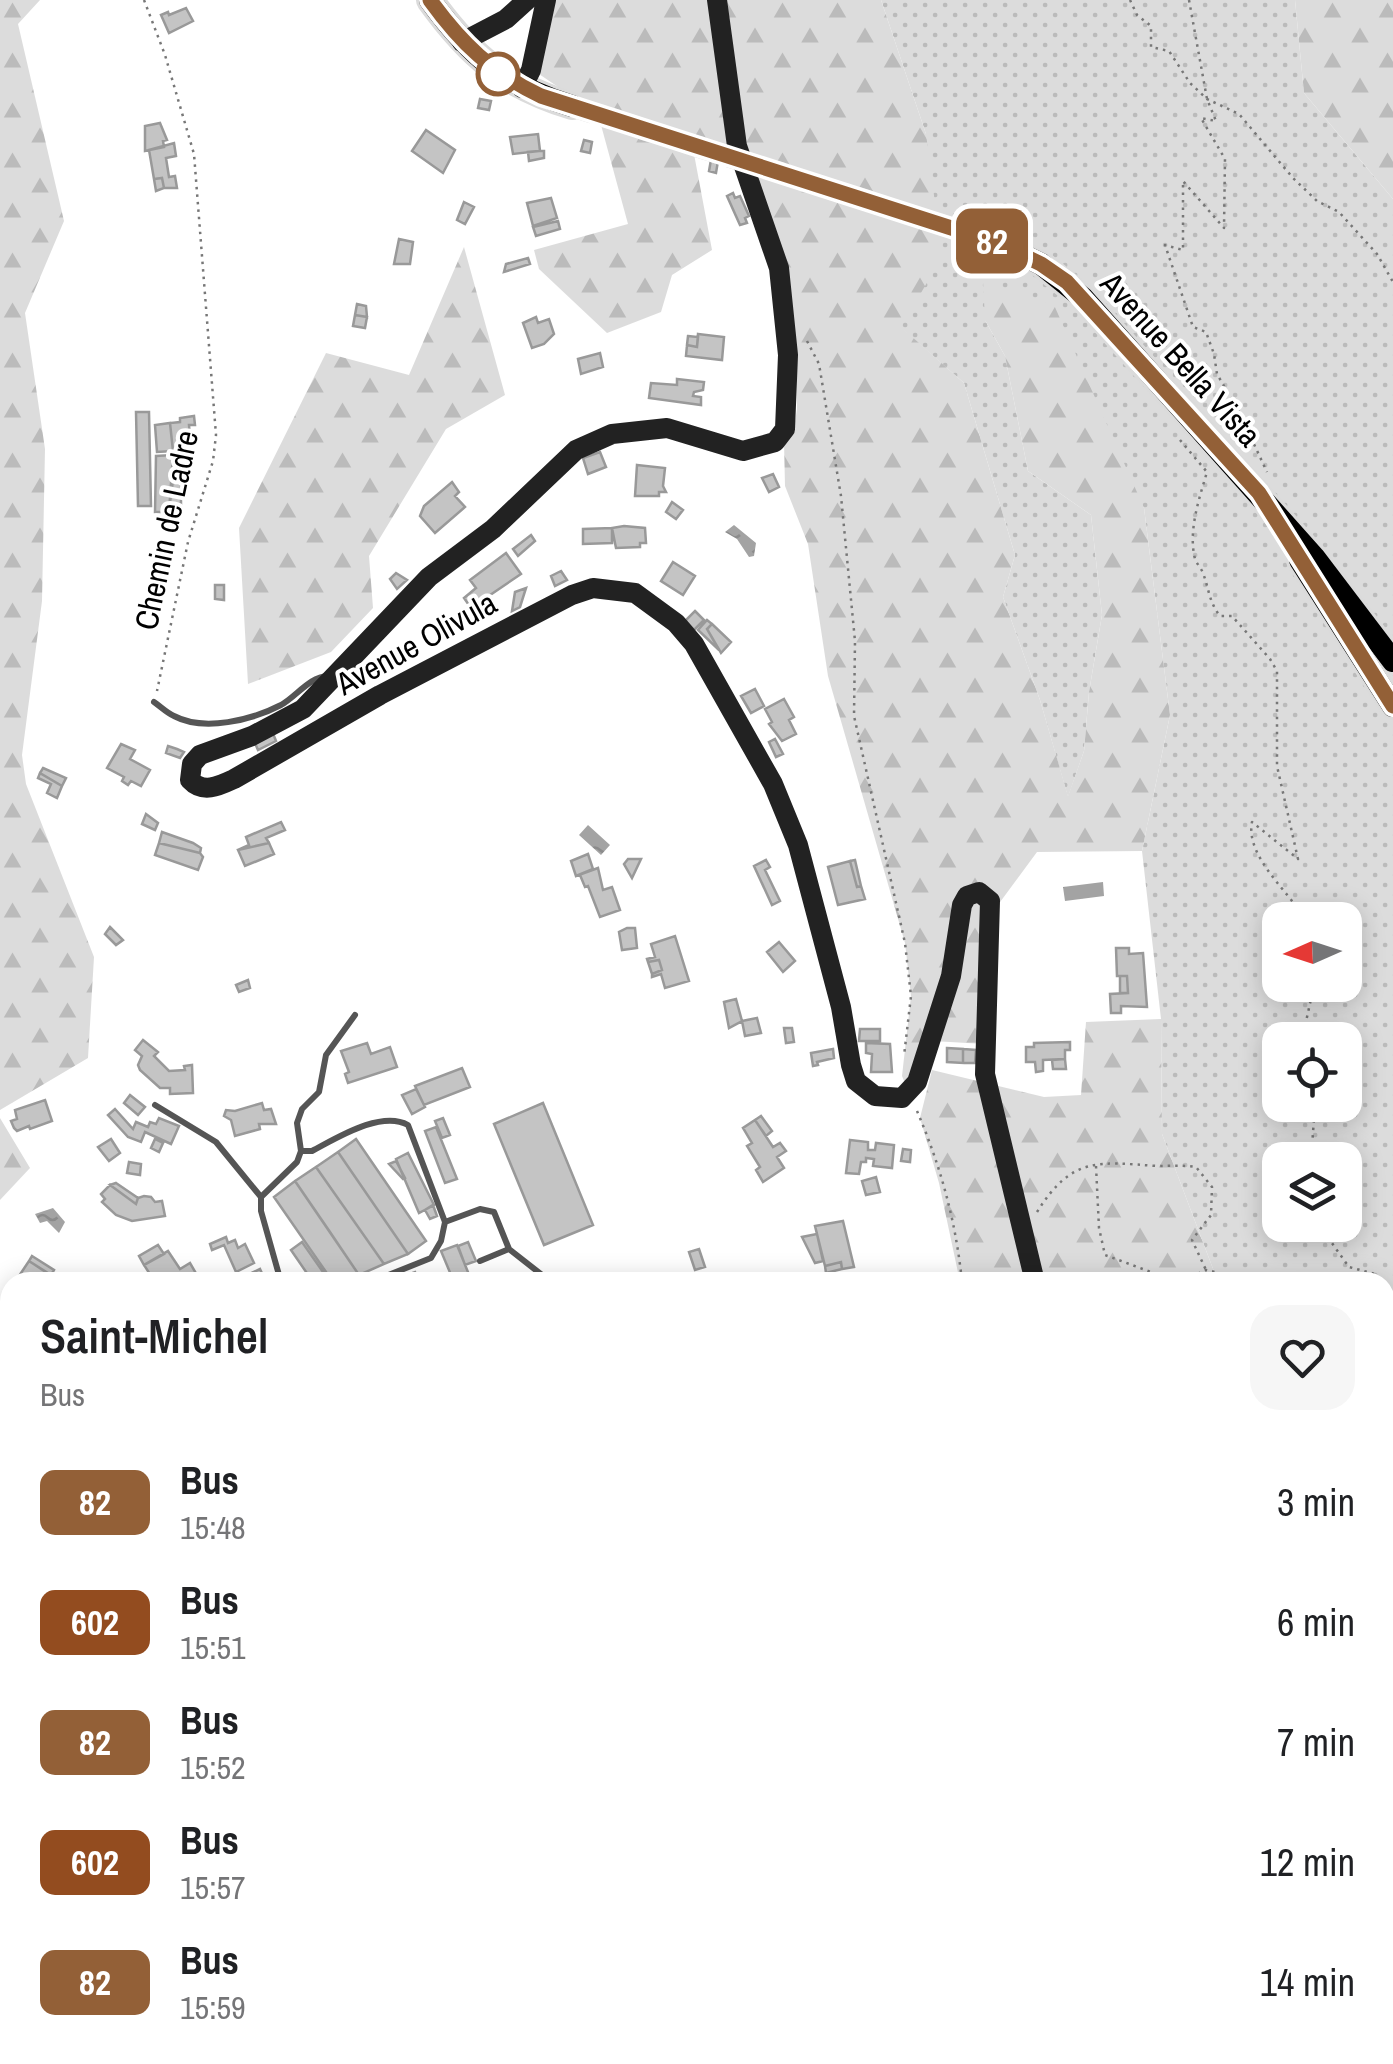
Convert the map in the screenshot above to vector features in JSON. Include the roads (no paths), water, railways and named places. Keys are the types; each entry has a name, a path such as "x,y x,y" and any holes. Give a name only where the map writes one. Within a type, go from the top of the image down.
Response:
{"main road":[{"path":"430,0 462,42 494,71 522,88 572,106"},
{"name":"Avenue Bella Vista","path":"998,243 1067,282 1259,493 1361,616 1393,662"},
{"name":"Avenue Bella Vista","path":"1259,493 1393,706"}],"street":[{"path":"462,42 506,19 527,0"},
{"path":"522,88 532,70 546,0"},
{"name":"Avenue Olivula","path":"717,0 737,146 779,268 788,356 786,430 776,442 743,451 667,428 612,434 576,450 493,529 429,577 290,718 200,756 192,764 190,780 195,786 208,788 234,780 380,695 572,595 593,588 635,593 654,605 694,644 773,784 815,901 856,1081 864,1090 884,1098 902,1098 918,1082 943,1006 962,904 967,896 979,892 990,901 984,1074 1033,1272"}],"lane":[{"path":"154,702 174,716 192,722 232,722 282,704 319,677 334,676"},
{"path":"260,1197 297,1162 297,1123 302,1109 319,1092 326,1055 355,1015"},
{"path":"155,1105 216,1142 260,1197 277,1272"},
{"path":"300,1151 312,1151 378,1122 397,1119 408,1125 445,1222 441,1241 431,1258 396,1272"},
{"path":"445,1222 488,1209 494,1212 509,1249 538,1272"},
{"path":"480,1261 509,1249"}],"water":[{"path":"734,525 756,543 754,556 749,557 737,539 725,532"},
{"path":"588,825 610,845 601,855 579,835"},
{"path":"1103,882 1104,896 1065,901 1063,887"},
{"path":"53,1208 65,1222 59,1233 47,1221 40,1223 35,1214"}],"tunnel":[{"path":"572,106 998,243"}]}
